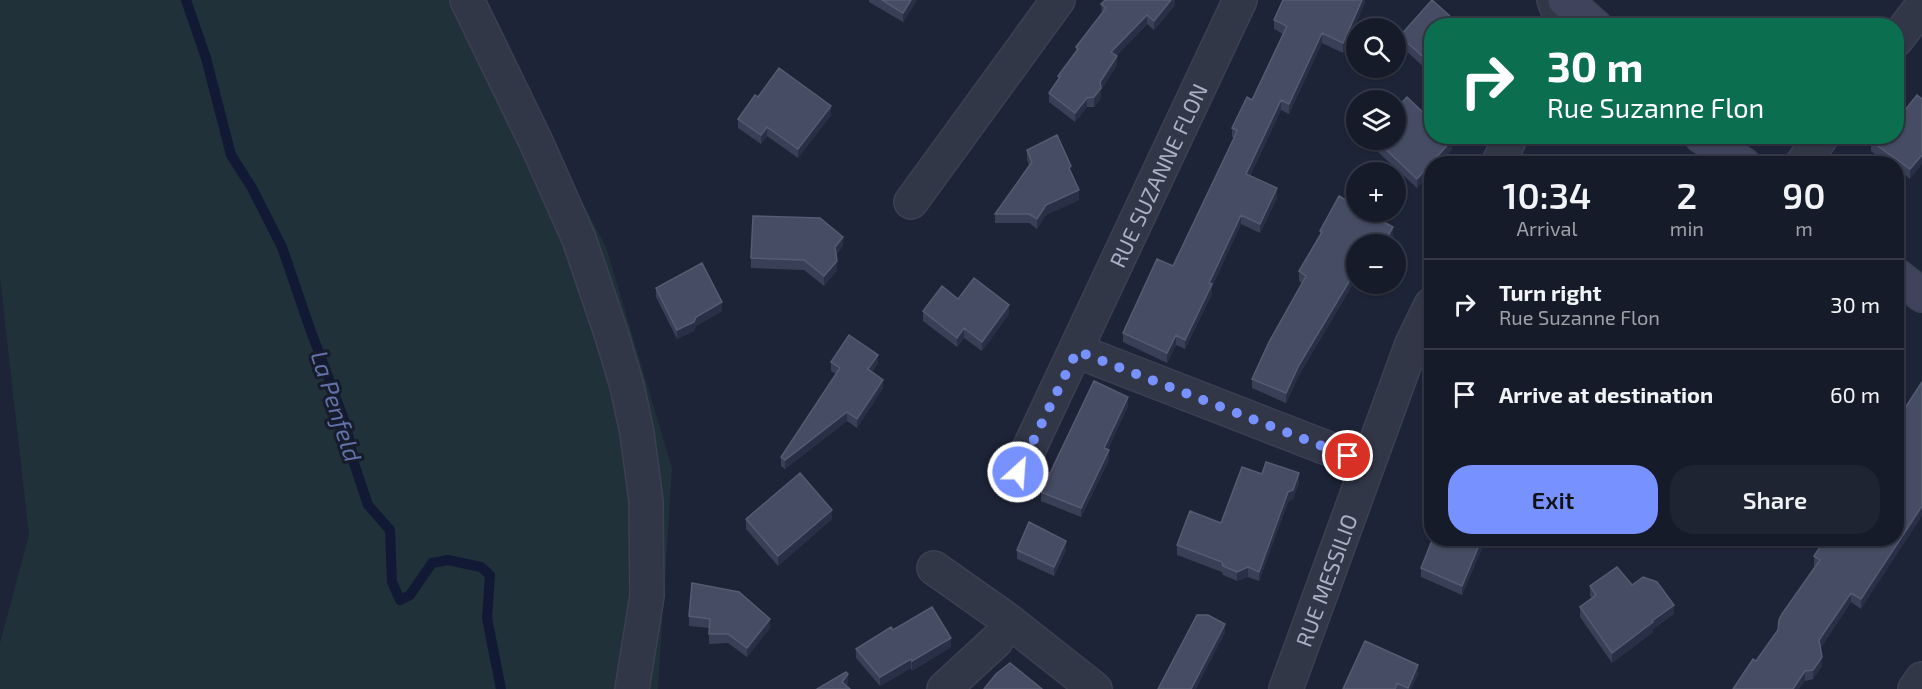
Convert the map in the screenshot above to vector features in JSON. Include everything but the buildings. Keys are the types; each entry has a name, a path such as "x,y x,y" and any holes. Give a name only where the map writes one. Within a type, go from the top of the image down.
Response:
{"main road":[{"path":"1539,0 1568,17"},
{"path":"1713,144 1731,156"},
{"path":"1732,144 1745,156"},
{"path":"1904,281 1922,295"}],"street":[{"path":"467,0 536,142 579,239 627,386 637,433 646,501 647,596 632,689"},
{"path":"911,202 1058,0"},
{"name":"RUE SUZANNE FLON","path":"1018,472 1077,351 1240,0"},
{"path":"1904,30 1922,6"},
{"name":"RUE MESSILIO","path":"1286,689 1412,344 1424,319"},
{"path":"1077,351 1368,464"},
{"path":"934,567 1009,621 1095,689"},
{"path":"944,689 996,641"},
{"path":"1916,689 1922,679"}],"shaded area":[{"path":"0,0 482,0 514,72 606,247 672,468 658,689 0,689 0,643 29,535 0,277"}],"waterway":[{"name":"La Penfeld","path":"186,0 206,58 231,155 252,188 282,247 346,425 354,463 368,505 390,530 392,582 400,600 410,595 432,563 448,560 481,567 490,575 487,618 501,689"}],"route":[{"path":"1018,472 1077,351 1348,456"}]}
